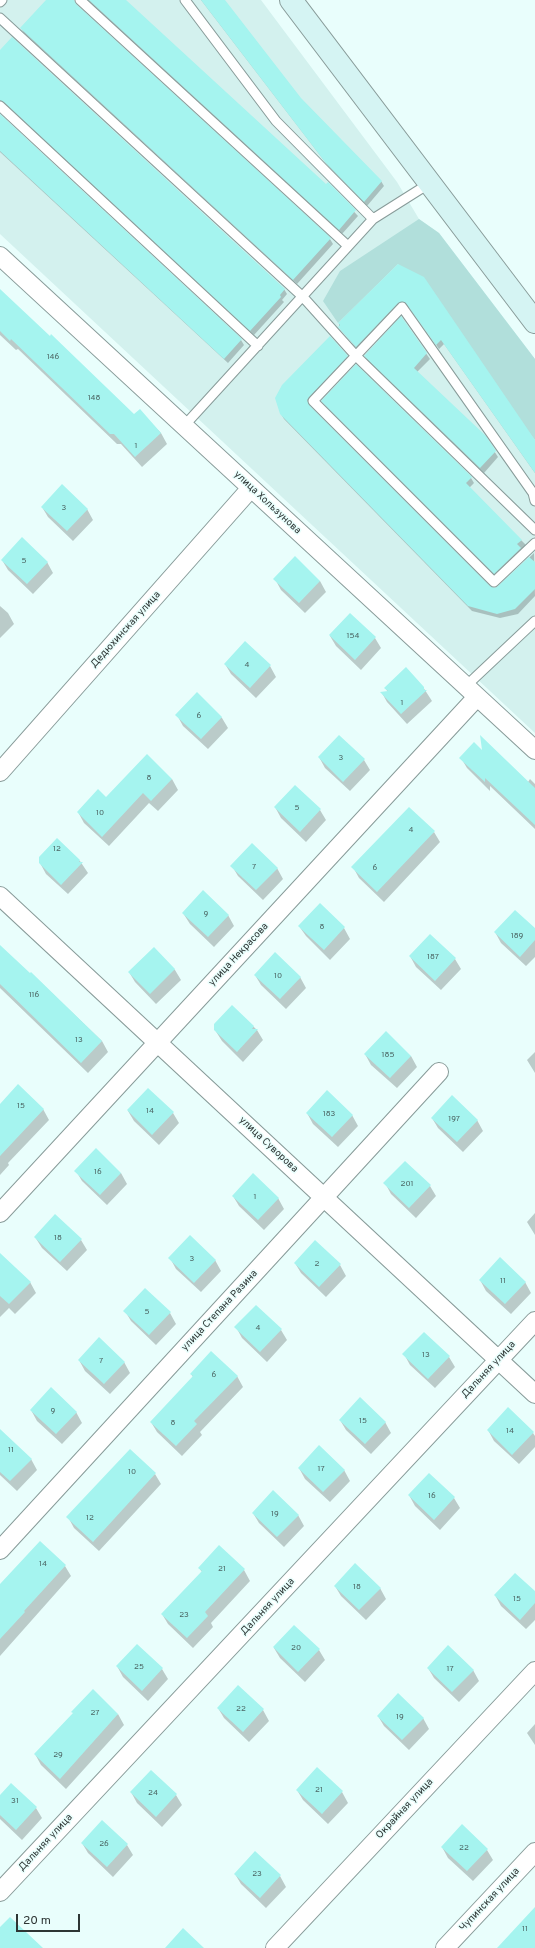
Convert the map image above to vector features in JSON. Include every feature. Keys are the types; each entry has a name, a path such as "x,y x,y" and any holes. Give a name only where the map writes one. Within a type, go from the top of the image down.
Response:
{"main road":[{"path":"291,0 535,322"}],"street":[{"name":"улица Хользунова","path":"0,256 535,750"},
{"name":"Дедюхинская улица","path":"0,772 251,488"},
{"name":"улица Некрасова","path":"0,1213 158,1042 471,692"},
{"name":"улица Суворова","path":"0,896 535,1394"},
{"name":"улица Степана Разина","path":"0,1550 439,1072"},
{"name":"Дальняя улица","path":"0,1892 535,1321"},
{"name":"Окрайная улица","path":"275,1948 535,1670"},
{"name":"Чупинская улица","path":"445,1948 535,1852"}],"lane":[{"path":"80,0 348,246"},
{"path":"185,0 276,121 373,219"},
{"path":"0,18 303,296 356,356 535,530"},
{"path":"0,106 258,346"},
{"path":"184,426 373,219 431,183"},
{"path":"534,545 494,582 313,402 402,307 533,493 535,501"},
{"path":"471,692 535,621"}],"shaded area":[{"path":"0,0 261,0 397,182 419,219 439,233 535,359 535,733 0,234"},
{"path":"419,219 439,233 535,359 535,440 398,264 338,323 323,301 340,271"}],"building":[{"path":"46,0 74,0 76,4 331,238 293,280 20,28"},
{"path":"89,0 126,0 326,184 328,182 356,210 339,230"},
{"path":"201,0 225,0 301,98 382,181 364,202 325,162"},
{"path":"12,37 285,289 280,295 281,297 250,331 4,102 0,100 0,50"},
{"path":"0,114 242,339 224,359 0,151"},
{"path":"398,264 424,277 535,440 535,473 441,340 436,345 405,302 398,303 356,347 338,327 340,325 338,323"},
{"path":"0,289 50,336 51,334 134,414 140,409 161,433 135,457 114,434 110,434 11,339 10,341 0,331"},
{"path":"401,316 427,353 414,368 486,436 496,451 480,468 364,356"},
{"path":"330,336 348,356 309,397 307,400 309,405 490,586 495,588 498,586 529,557 535,562 535,589 515,609 497,614 468,606 280,414 275,398 282,385"},
{"path":"356,364 472,477 466,483 522,540 517,544 521,548 494,574 321,401"},
{"path":"62,484 88,509 67,531 41,507"},
{"path":"22,537 48,562 27,584 1,560"},
{"path":"295,556 320,581 299,603 273,579"},
{"path":"350,613 376,637 355,660 329,635"},
{"path":"245,641 271,665 250,688 224,664"},
{"path":"406,667 424,687 424,690 427,690 401,714 380,692 388,691 384,688"},
{"path":"197,692 222,717 201,739 175,715"},
{"path":"339,735 365,759 343,782 318,757"},
{"path":"480,735 535,788 535,825 485,778 485,782 459,758 474,742 482,750"},
{"path":"147,754 172,779 151,801 143,793 102,837 77,812 98,789 106,797"},
{"path":"295,785 321,809 300,832 274,807"},
{"path":"409,807 435,831 377,892 351,867"},
{"path":"57,838 80,860 79,862 83,862 61,885 39,863 39,857"},
{"path":"252,843 278,868 256,890 230,866"},
{"path":"203,890 229,915 208,937 182,913"},
{"path":"320,903 345,927 324,950 298,926"},
{"path":"515,910 535,928 535,940 520,957 494,932"},
{"path":"430,934 456,958 435,981 409,956"},
{"path":"0,945 30,973 31,972 102,1041 81,1063 0,984"},
{"path":"154,947 175,969 150,994 128,972"},
{"path":"275,952 301,977 280,999 254,975"},
{"path":"232,1005 254,1026 252,1029 258,1029 237,1052 214,1030 214,1024"},
{"path":"386,1031 411,1056 390,1078 364,1054"},
{"path":"18,1084 44,1109 0,1156 0,1104"},
{"path":"148,1088 174,1112 152,1135 127,1110"},
{"path":"327,1090 353,1115 332,1137 306,1113"},
{"path":"452,1095 478,1120 457,1142 431,1118"},
{"path":"96,1148 121,1173 100,1195 74,1171"},
{"path":"405,1161 431,1185 409,1208 383,1183"},
{"path":"253,1173 279,1198 258,1220 232,1196"},
{"path":"55,1214 82,1239 60,1262 34,1237"},
{"path":"190,1235 216,1260 194,1283 168,1258"},
{"path":"315,1240 341,1264 319,1287 294,1263"},
{"path":"0,1253 31,1282 9,1304 0,1296"},
{"path":"500,1257 526,1282 505,1304 479,1280"},
{"path":"145,1288 171,1312 149,1335 123,1311"},
{"path":"256,1305 282,1329 260,1352 234,1327"},
{"path":"424,1332 450,1356 428,1379 402,1354"},
{"path":"99,1337 125,1362 104,1384 78,1360"},
{"path":"211,1351 238,1376 194,1421 197,1424 176,1446 150,1422 193,1376 190,1374"},
{"path":"51,1387 77,1412 56,1434 30,1410"},
{"path":"360,1397 386,1422 365,1444 339,1420"},
{"path":"508,1407 534,1432 512,1455 487,1430"},
{"path":"0,1429 32,1459 10,1481 0,1472"},
{"path":"319,1445 345,1470 323,1492 298,1468"},
{"path":"130,1449 156,1473 93,1542 66,1517"},
{"path":"429,1473 455,1497 434,1520 408,1495"},
{"path":"273,1490 299,1515 277,1537 252,1513"},
{"path":"40,1541 66,1565 0,1639 0,1584"},
{"path":"219,1545 245,1569 205,1612 208,1616 187,1638 161,1614 202,1571 198,1568"},
{"path":"355,1563 381,1588 359,1610 334,1586"},
{"path":"515,1573 535,1591 535,1603 520,1620 494,1595"},
{"path":"294,1625 320,1649 298,1672 273,1647"},
{"path":"137,1644 163,1668 142,1691 116,1666"},
{"path":"448,1645 474,1670 452,1692 427,1668"},
{"path":"238,1685 264,1709 243,1732 217,1708"},
{"path":"93,1689 118,1714 60,1779 34,1754 73,1713 71,1712"},
{"path":"398,1693 424,1718 402,1740 377,1716"},
{"path":"317,1767 343,1791 322,1814 296,1790"},
{"path":"151,1770 177,1794 156,1817 130,1792"},
{"path":"11,1783 37,1807 16,1830 0,1815 0,1795"},
{"path":"102,1820 128,1844 107,1867 81,1843"},
{"path":"462,1824 488,1849 467,1871 441,1847"},
{"path":"255,1851 281,1875 260,1898 234,1874"},
{"path":"535,1907 535,1948 497,1948"},
{"path":"10,1917 43,1948 0,1948 0,1927"},
{"path":"183,1928 204,1948 165,1948"}]}
